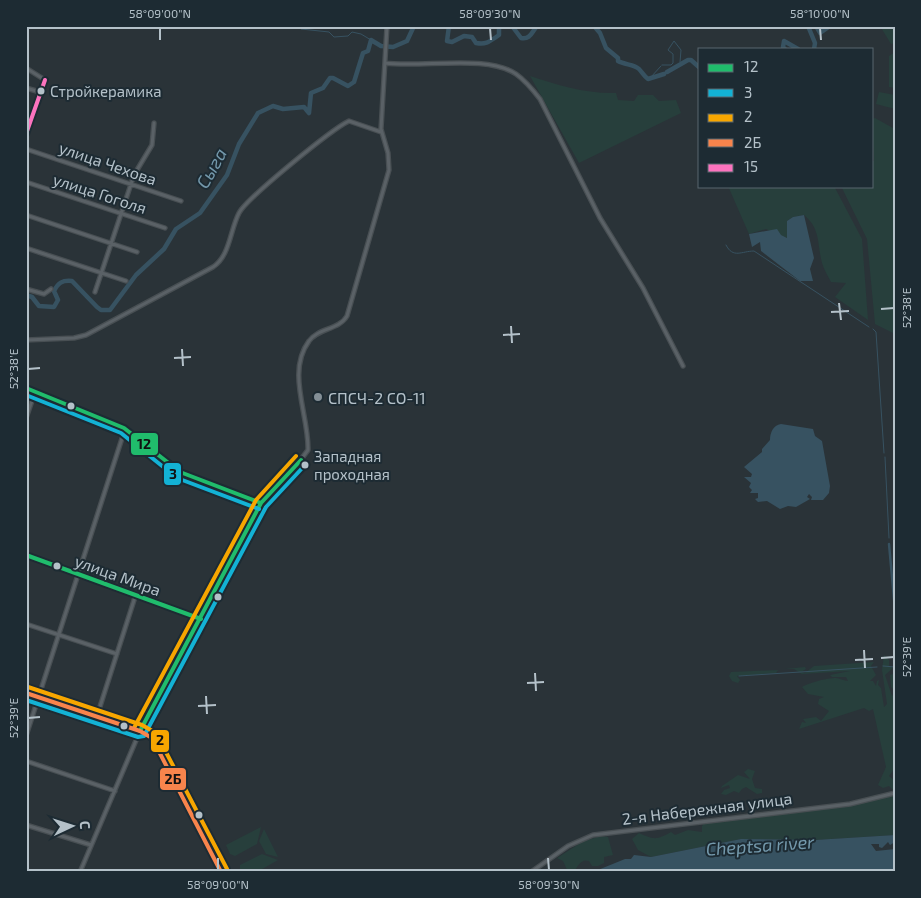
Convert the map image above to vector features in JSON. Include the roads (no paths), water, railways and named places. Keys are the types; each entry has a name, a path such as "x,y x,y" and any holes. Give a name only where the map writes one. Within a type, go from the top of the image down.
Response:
{"street":[{"path":"80,872 148,714 201,619 261,503 290,474 308,450 299,370 308,342 315,336 343,322 347,316 389,170 388,153 381,132 387,26"},
{"path":"385,63 415,65 485,64 515,73 529,84 540,100 600,218 644,288 683,366"},
{"path":"26,68 44,80 26,135"},
{"path":"26,88 40,92"},
{"path":"26,117 32,119"},
{"path":"26,340 74,338 86,335 213,268 223,257 243,208 289,166 349,121 381,132"},
{"path":"95,292 131,184 152,145 154,123"},
{"name":"улица Чехова","path":"26,149 181,201"},
{"name":"улица Гоголя","path":"26,182 165,228"},
{"path":"26,215 137,252"},
{"path":"26,248 126,281"},
{"path":"26,289 48,294 51,289"},
{"path":"26,388 125,429 176,470 261,503"},
{"path":"26,418 35,392"},
{"path":"26,736 125,429"},
{"name":"улица Мира","path":"26,555 80,573 201,619"},
{"path":"97,716 136,594"},
{"path":"26,624 116,654"},
{"path":"26,693 140,731 152,738"},
{"path":"148,714 148,728 152,738 221,872"},
{"path":"26,762 115,790"},
{"name":"2-я Набережная улица","path":"531,872 568,846 593,835 850,804 895,793"},
{"path":"26,825 91,845"}],"water":[{"path":"804,215 814,258 810,269 813,281 800,281 761,251 760,242 752,247 749,234 777,229 781,235 787,238 787,221 793,217"},
{"path":"781,424 813,429 815,436 822,441 830,486 829,493 823,500 811,500 812,497 809,494 807,497 810,499 796,507 788,506 780,509 767,501 758,502 755,499 758,498 758,493 750,493 752,490 749,487 751,483 744,477 751,477 752,474 744,467 762,452 762,449 770,440 772,430"},
{"name":"Cheptsa river","path":"895,835 895,842 890,845 888,842 882,848 879,847 879,844 871,844 876,851 895,849 895,869 884,871 779,869 734,872 593,872 625,859 631,859 634,855 651,857 741,839 815,840"}],"waterway":[{"path":"299,26 301,29 329,32 334,37 348,36 352,32 361,34 371,40"},
{"name":"Сыга","path":"26,295 32,297 39,306 54,307 58,300 54,291 57,286 63,282 72,281 97,307 101,310 110,310 136,275 164,249 176,229 200,213 227,175 239,144 258,113 273,106 283,109 304,107 309,113 311,93 323,88 330,78 348,86 354,82 363,53 368,51 371,40 381,46 393,47 407,41 414,26"},
{"name":"Сыга","path":"449,26 447,41 452,42 464,36 472,37 476,43 488,42 499,35 499,26"},
{"name":"Сыга","path":"512,26 521,38 527,38 537,26"},
{"name":"Сыга","path":"594,26 600,33 606,48 618,58 618,61 637,67 648,79 664,74"},
{"name":"Сыга","path":"808,26 815,43 814,48"},
{"name":"Сыга","path":"816,26 820,33 830,26"},
{"path":"662,65 671,65 673,63 673,54 668,50 674,41 681,50 680,62 682,64"},
{"name":"Сыга","path":"784,48 784,41 796,48"},
{"name":"Сыга","path":"667,72 688,60 691,60 698,66"},
{"path":"651,77 661,66"},
{"path":"726,245 735,253 754,251 869,327"},
{"path":"873,329 876,332 884,453"},
{"path":"885,457 889,538"},
{"path":"889,544 895,610"},
{"path":"883,666 895,667"},
{"path":"739,676 877,667"}],"place":[{"name":"Стройкерамика","path":"41,91"},
{"name":"СПСЧ-2 СО-11","path":"318,397"},
{"name":"Западная проходная","path":"305,465"}]}
